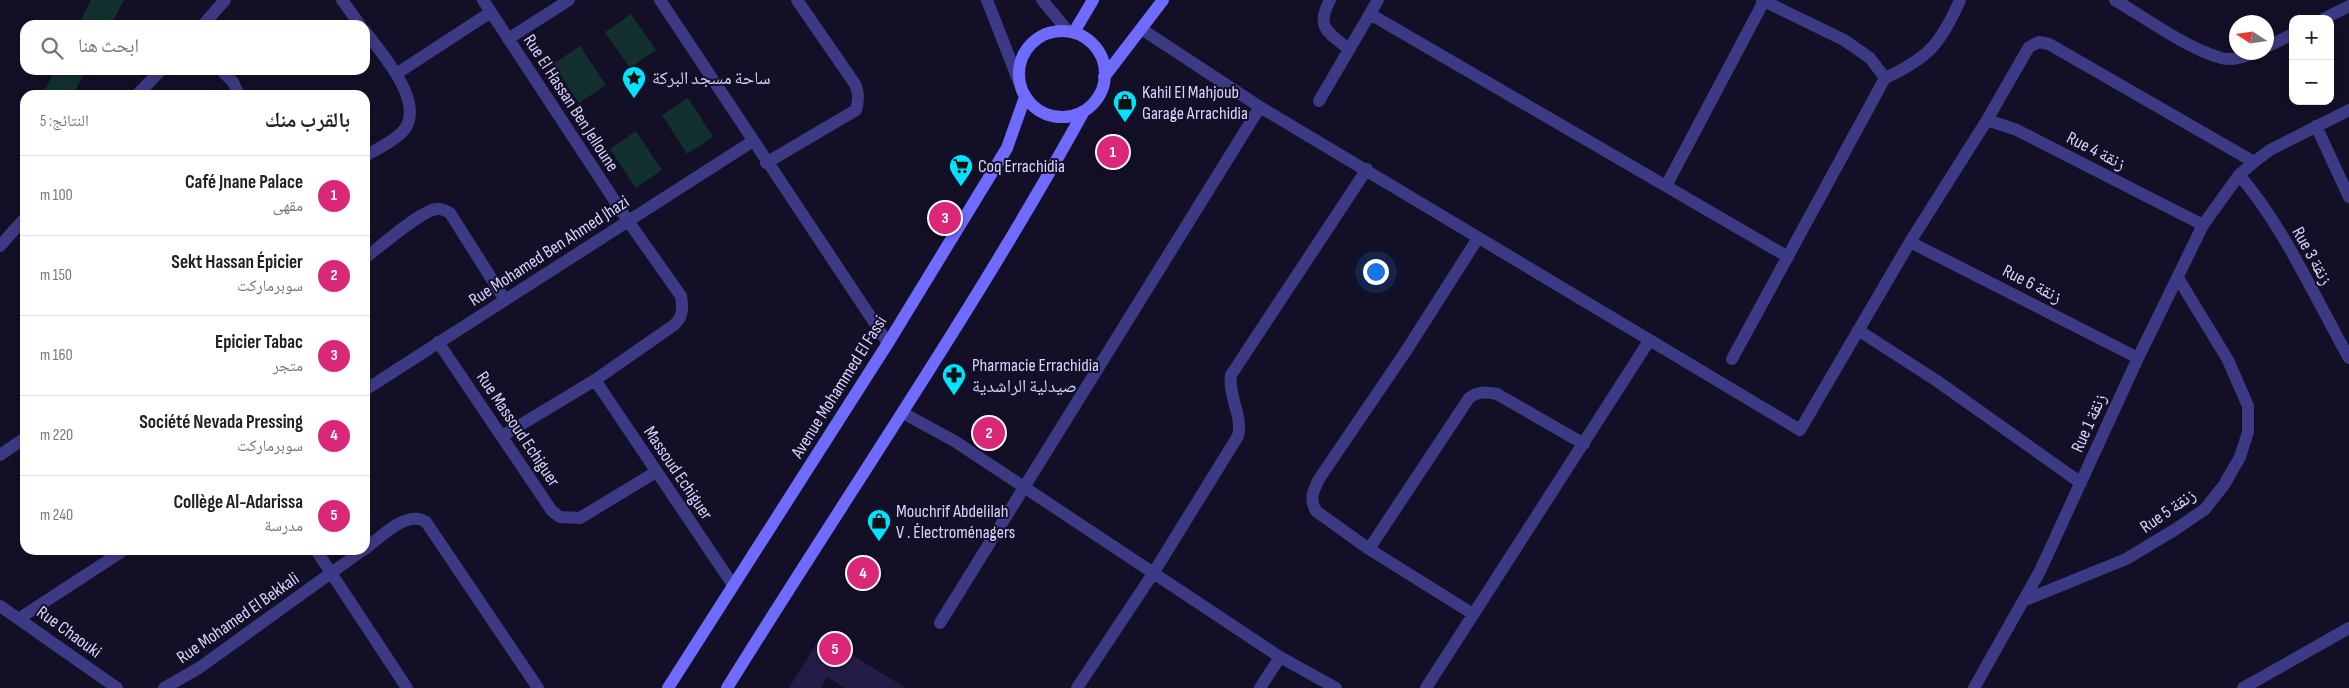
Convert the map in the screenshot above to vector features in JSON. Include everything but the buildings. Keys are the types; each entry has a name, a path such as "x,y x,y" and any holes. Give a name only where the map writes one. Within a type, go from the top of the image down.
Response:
{"main road":[{"path":"1071,32 1093,0"},
{"path":"1104,78 1143,30 1163,0"},
{"path":"728,688 903,413 1055,164 1084,111 1094,102 1101,90 1104,78 1103,63 1097,49 1087,39 1071,32 1055,31 1042,36 1031,44 1023,55 1019,68 1019,82 1025,97 1037,109 1052,116 1068,116 1084,111"},
{"name":"Avenue Mohammed El Fassi","path":"668,688 888,343 1007,148 1025,97"}],"street":[{"path":"207,20 225,0"},
{"path":"342,0 356,20"},
{"name":"Rue El Hassan Ben Jelloune","path":"483,0 628,221 681,296 681,319 595,380"},
{"path":"508,39 569,0"},
{"path":"660,0 766,163 888,343"},
{"path":"766,163 856,110 858,91 855,84 797,0"},
{"path":"987,0 1019,82"},
{"path":"1042,0 1071,32"},
{"path":"1330,0 1322,14 1322,22 1326,30 1349,49"},
{"path":"1319,101 1378,0"},
{"path":"1666,186 1763,0 1844,40 1870,58 1885,78"},
{"path":"2115,0 2198,48 2222,58 2229,58"},
{"path":"1732,359 1885,78 1921,58 1938,43 1959,1"},
{"path":"2329,15 2343,5"},
{"path":"396,74 490,12"},
{"path":"1370,14 1788,257"},
{"path":"1143,30 1260,107 1368,169 1478,238 1800,430 1910,242 1987,120 2028,47 2039,42 2049,44 2254,162"},
{"path":"2274,43 2289,36"},
{"path":"370,38 396,74 408,97 409,116 404,130 370,153"},
{"path":"142,90 156,75"},
{"path":"226,75 233,82 237,90"},
{"path":"940,623 1260,107"},
{"name":"Rue 1 زنقة","path":"1974,688 2040,571 2138,358 2203,225 2239,175 2254,162 2270,150 2349,110"},
{"name":"Rue 4 زنقة","path":"1987,120 2017,130 2203,225"},
{"path":"2316,126 2349,197"},
{"name":"Rue Mohamed Ben Ahmed Jhazi","path":"370,387 753,141"},
{"path":"1077,688 1154,572 1238,436 1241,425 1232,394 1231,376 1368,169"},
{"name":"Rue 3 زنقة","path":"2239,175 2256,194 2275,224 2349,358"},
{"path":"370,254 426,213 437,209 445,210 450,214 505,300"},
{"path":"0,246 20,227"},
{"path":"1473,614 1369,549 1316,511 1311,504 1312,492 1478,238"},
{"name":"Rue 6 زنقة","path":"1910,242 2138,358"},
{"name":"Rue 5 زنقة","path":"2024,601 2126,559 2205,510 2224,485 2240,457 2248,432 2248,406 2228,360 2178,278"},
{"path":"1858,330 1937,381 2081,483"},
{"path":"1426,688 1649,341"},
{"name":"Rue Massoud Echiguer","path":"438,342 552,511 560,517 580,518 656,472"},
{"path":"502,436 595,380"},
{"name":"Massoud Echiguer","path":"595,380 733,585"},
{"path":"1369,549 1469,398 1474,394 1481,392 1497,394 1584,444"},
{"path":"903,413 956,442 1280,657 1336,688"},
{"path":"0,455 20,441"},
{"name":"Rue Mohamed El Bekkali","path":"370,545 402,522 413,518 420,518 426,522 538,688"},
{"path":"0,596 10,611 115,555"},
{"path":"319,555 407,688"},
{"name":"Rue Mohamed El Bekkali","path":"164,688 199,668 356,555"},
{"name":"Rue Chaouki","path":"10,611 116,688"},
{"path":"2243,688 2349,628"},
{"path":"1260,688 1280,657"}],"green space":[{"path":"91,0 124,0 114,20 81,20"},
{"path":"631,14 656,50 630,68 605,32"},
{"path":"580,46 606,85 579,103 553,64"},
{"path":"52,75 83,75 76,90 45,90"},
{"path":"688,98 713,137 687,154 662,115"},
{"path":"636,131 662,170 636,188 610,149"}],"place":[{"name":"ساحة مسجد البركة","path":"634,99"},
{"name":"Kahil El Mahjoub Garage Arrachidia","path":"1125,123"},
{"name":"Café Jnane Palace","path":"1113,152"},
{"name":"Coq Errachidia","path":"961,187"},
{"name":"Epicier Tabac","path":"945,218"},
{"name":"Pharmacie Errachidia صيدلية الراشدية","path":"954,396"},
{"name":"Sekt Hassan Épicier","path":"989,433"},
{"name":"Mouchrif Abdelilah V . Électroménagers","path":"879,542"},
{"name":"Société Nevada Pressing","path":"863,573"},
{"name":"Collège Al-Adarissa","path":"835,649"}]}
